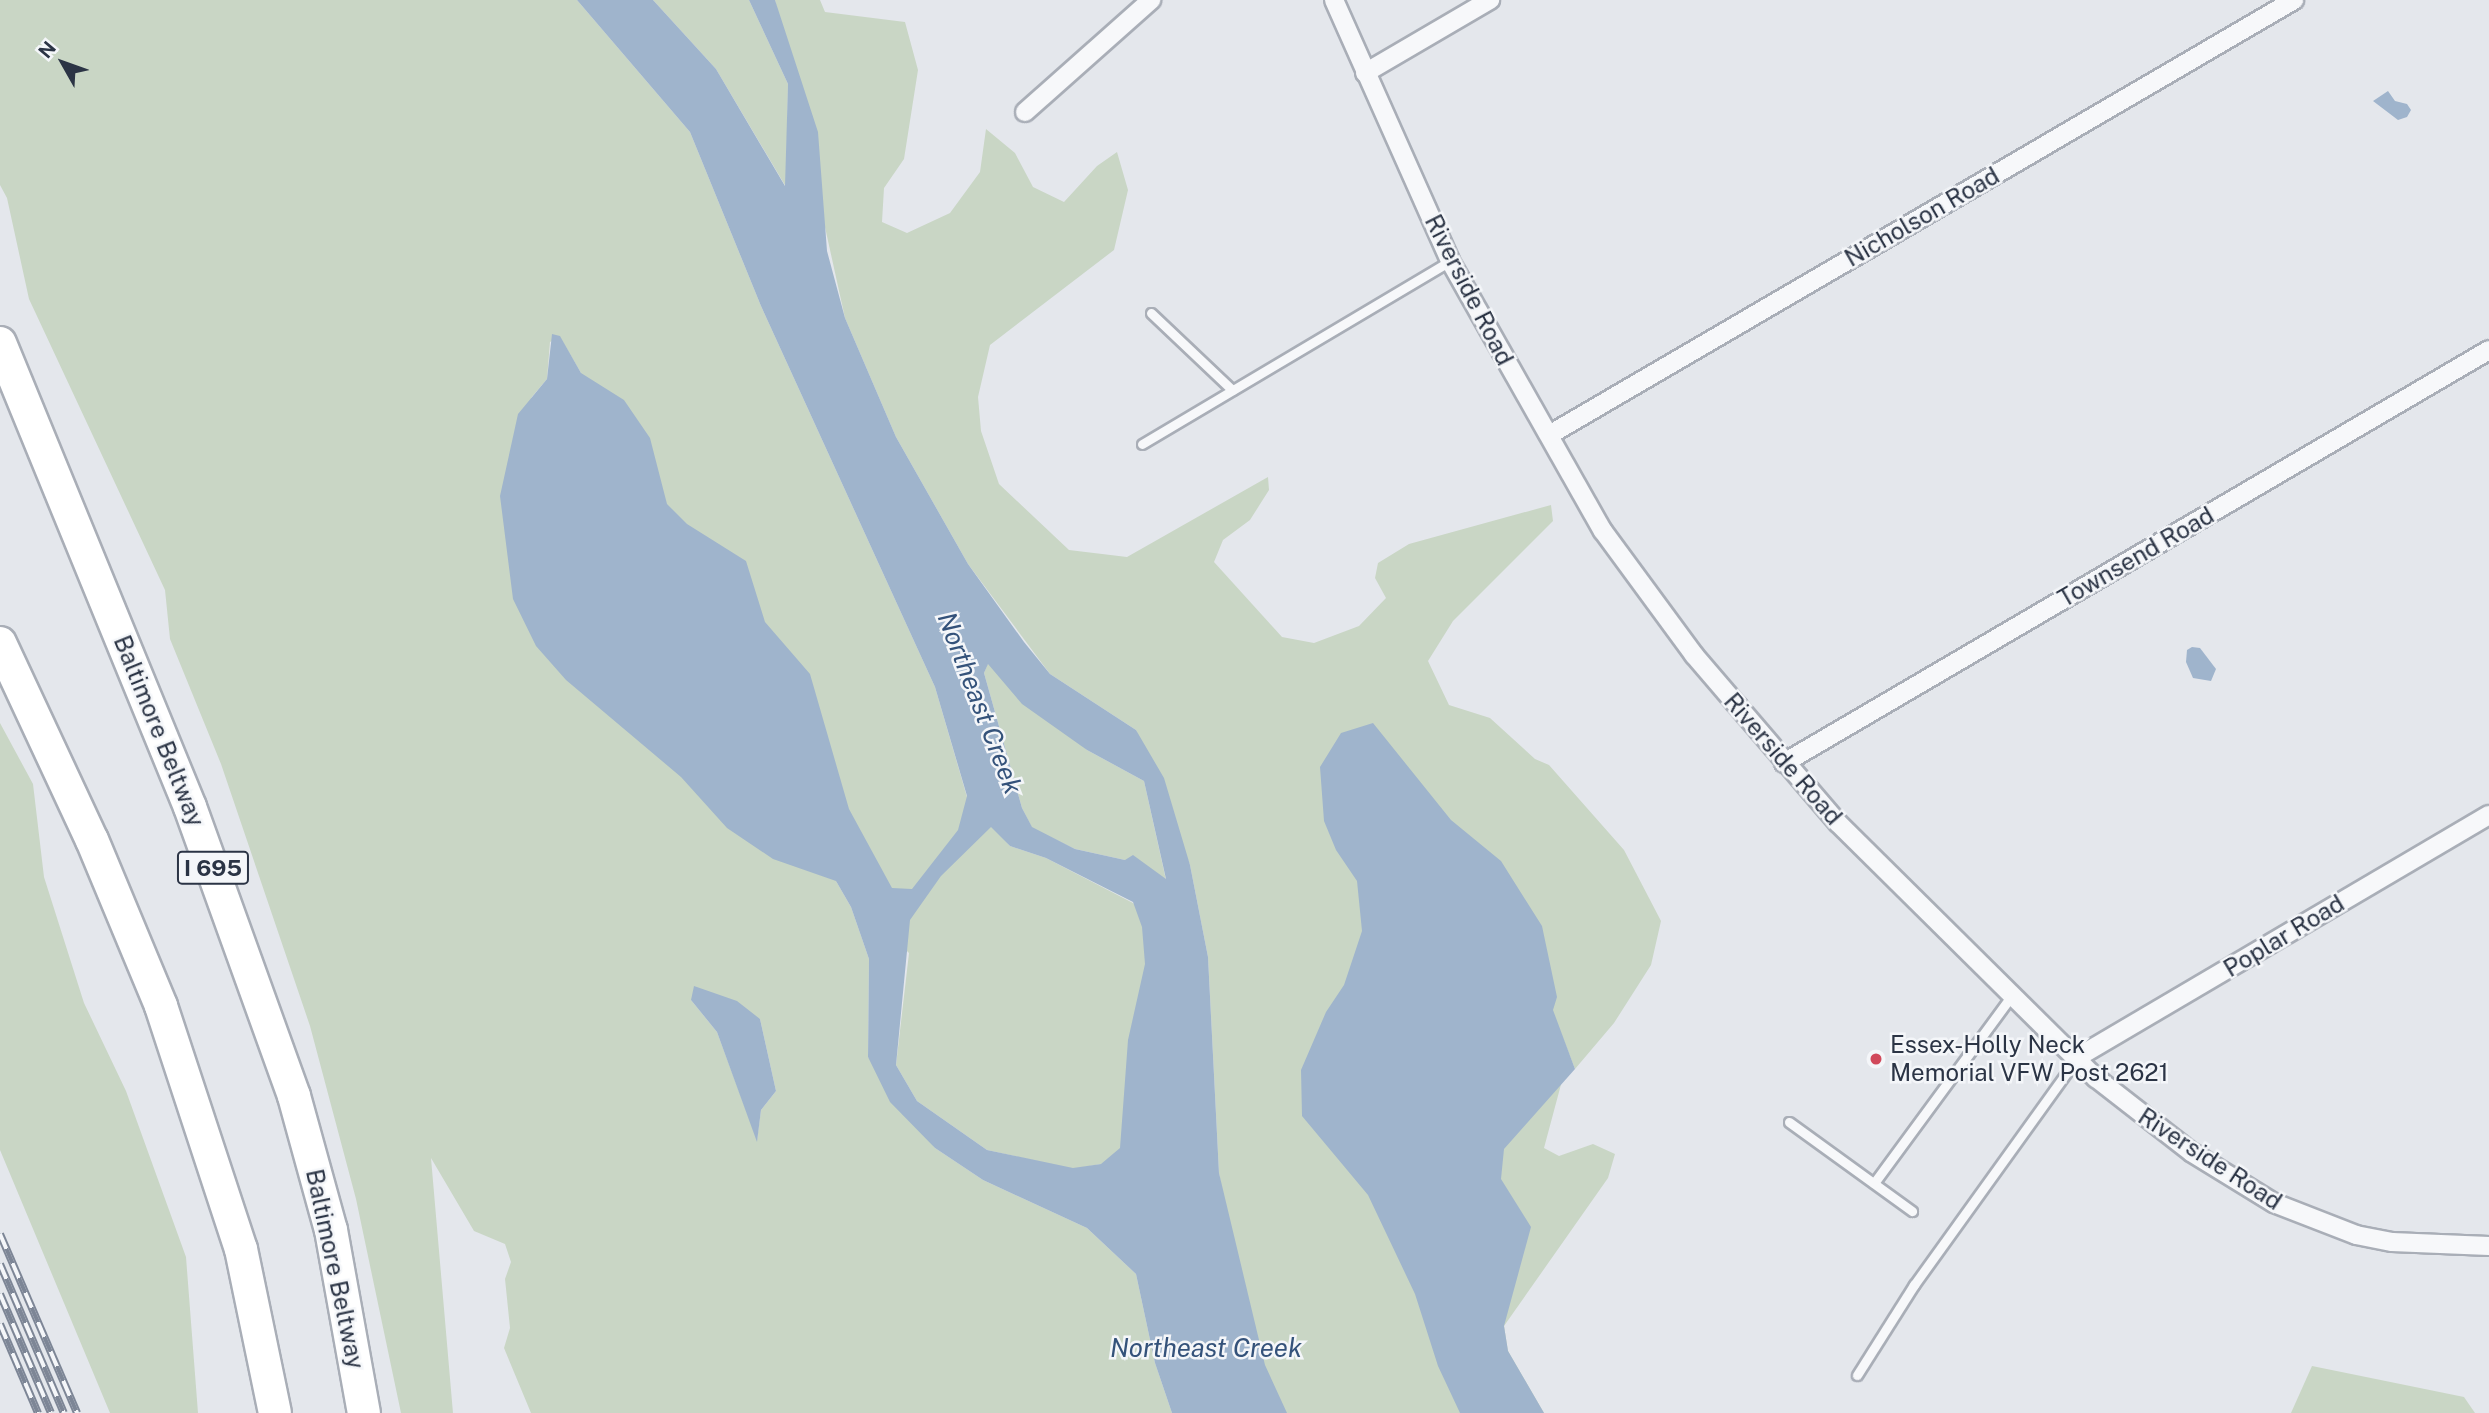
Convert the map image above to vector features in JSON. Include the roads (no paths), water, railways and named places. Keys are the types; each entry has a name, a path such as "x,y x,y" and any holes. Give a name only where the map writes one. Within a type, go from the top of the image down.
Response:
{"highway":[{"name":"Baltimore Beltway","path":"0,343 190,807 290,1084 331,1230 364,1413"},
{"path":"0,642 92,840 161,1006 241,1249 275,1413"}],"street":[{"path":"1025,111 1151,0"},
{"name":"Riverside Road","path":"1334,0 1450,261 1603,531 1643,589 1783,763 1929,916 2139,1115 2274,1203 2368,1237 2489,1246"},
{"path":"1365,74 1490,0"},
{"name":"Nicholson Road","path":"1549,435 2294,0"},
{"name":"Townsend Road","path":"1783,763 2489,350"},
{"name":"Poplar Road","path":"2078,1057 2489,815"}],"lane":[{"path":"1142,444 1450,261"},
{"path":"1151,313 1232,390"},
{"path":"1874,1183 2012,995"},
{"path":"1857,1375 1914,1285 2078,1057"},
{"path":"1789,1122 1912,1211"}],"water":[{"name":"Northeast Creek","path":"577,0 653,0 716,69 785,186 788,84 749,0 775,0 818,132 827,251 845,318 896,437 968,564 1024,642 1050,674 1136,730 1164,778 1190,865 1208,957 1219,1173 1265,1365 1287,1413 1172,1413 1155,1363 1136,1274 1087,1228 983,1180 935,1148 890,1102 868,1057 869,959 851,907 836,881 773,859 727,828 681,777 566,680 536,646 513,599 500,496 518,414 547,379 552,334 560,336 581,373 624,400 650,438 667,504 687,524 746,561 765,622 810,674 849,809 892,888 912,889 958,830 967,796 935,687 761,306 690,132","holes":["988,664 1022,704 1087,750 1144,781 1166,879 1133,855 1125,860 1075,849 1032,827 1022,808 984,673","991,827 1010,846 1046,858 1133,902 1142,927 1145,964 1128,1040 1120,1148 1101,1164 1073,1168 987,1150 917,1101 896,1065 910,920 941,876"]},
{"path":"2388,91 2395,101 2407,104 2411,110 2407,117 2398,120 2373,101"},
{"path":"2192,647 2200,648 2216,669 2211,681 2193,678 2186,662 2187,650"},
{"path":"1373,723 1451,820 1501,861 1542,926 1557,997 1553,1010 1575,1069 1504,1149 1501,1179 1531,1227 1504,1326 1508,1351 1544,1413 1460,1413 1438,1366 1415,1294 1368,1195 1302,1116 1301,1070 1326,1012 1344,985 1362,931 1357,881 1336,850 1324,821 1320,767 1341,733"},
{"path":"694,986 737,1001 760,1019 776,1091 761,1110 757,1142 717,1032 691,1000"}],"railway":[{"path":"0,1234 77,1413"},
{"path":"0,1264 64,1413"},
{"path":"0,1294 51,1413"},
{"path":"0,1324 38,1413"}],"place":[{"name":"Essex-Holly Neck Memorial VFW Post 2621","path":"1876,1059"}]}
